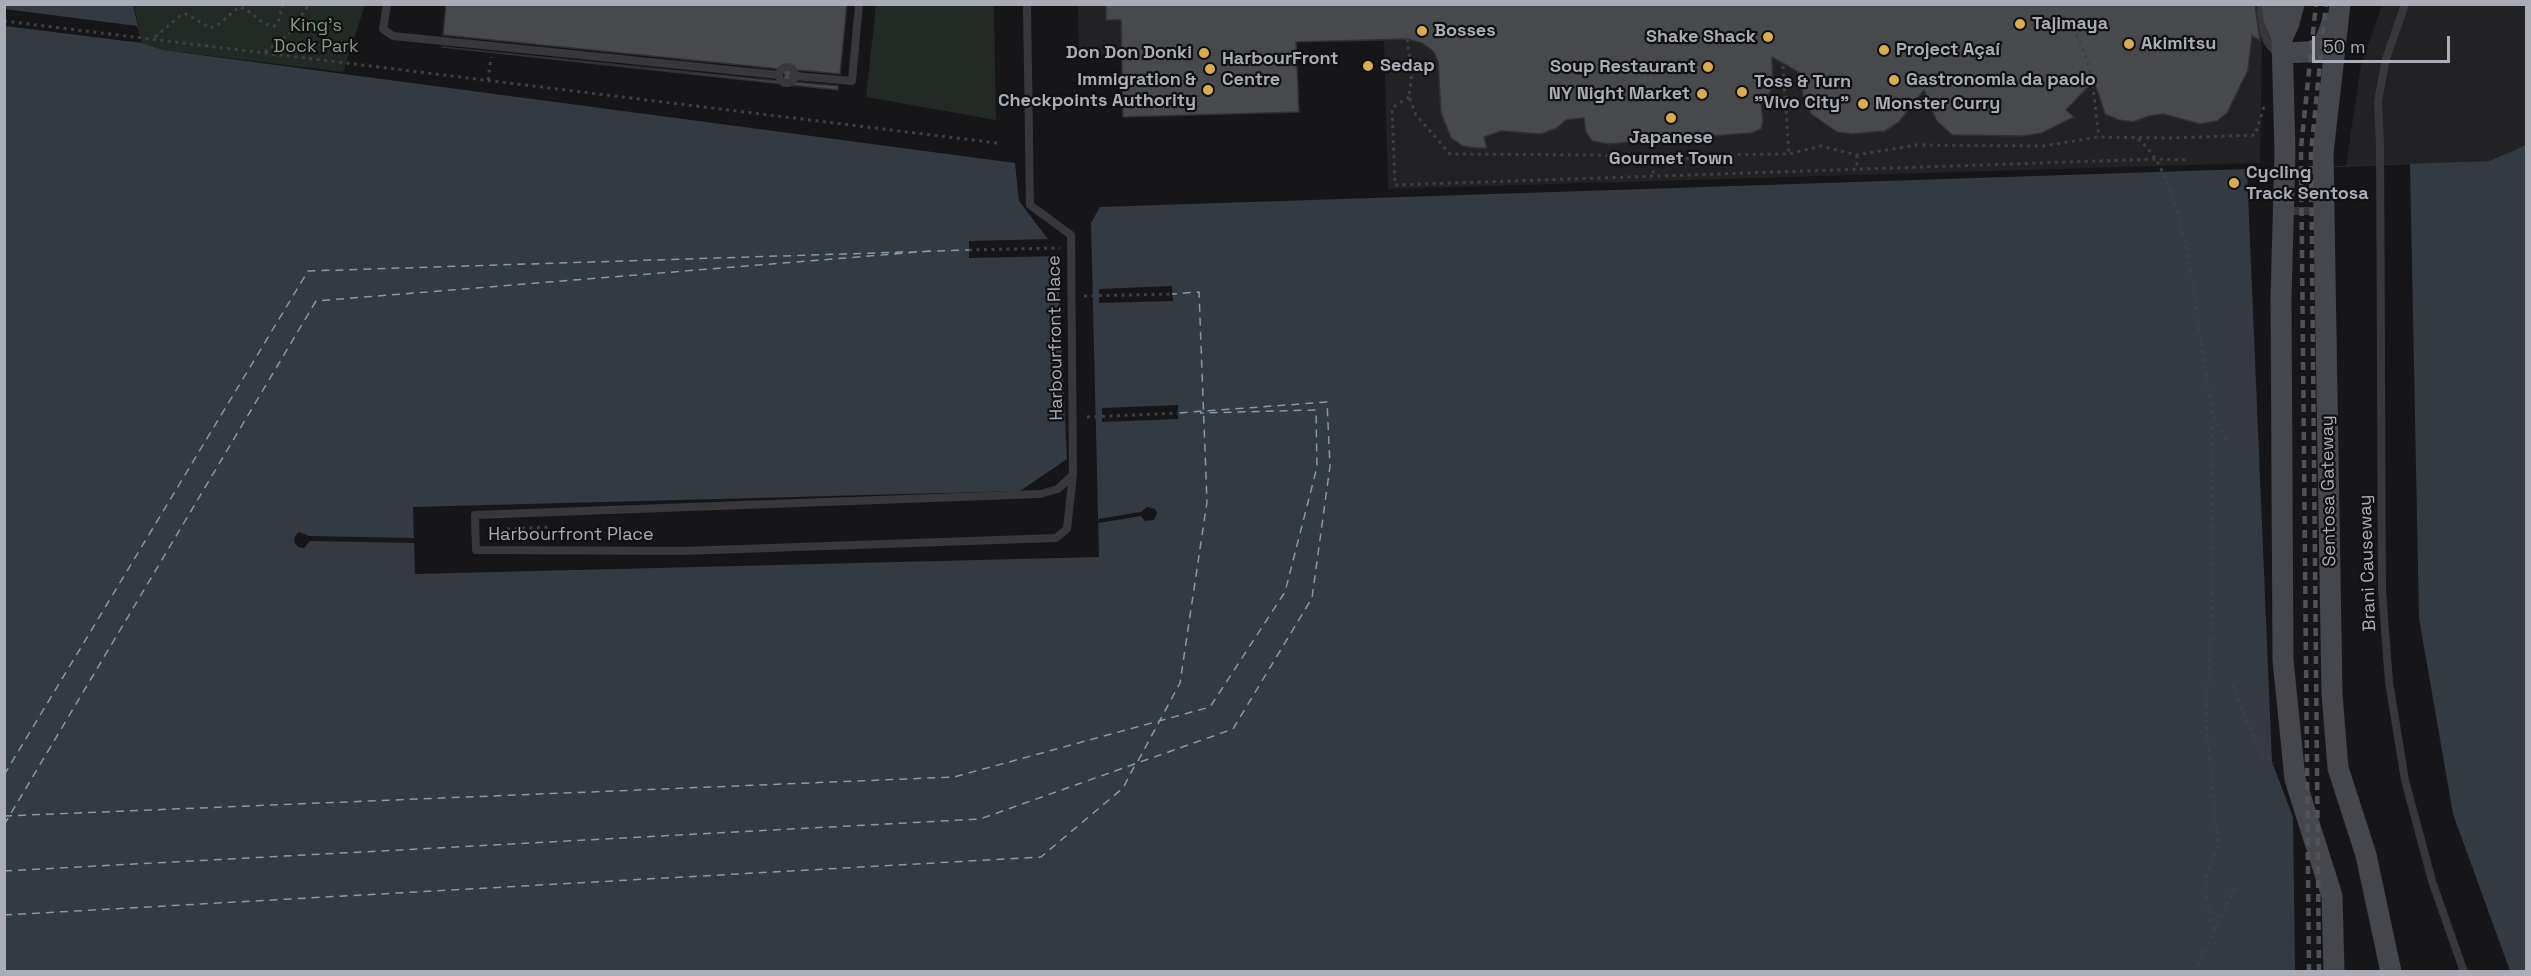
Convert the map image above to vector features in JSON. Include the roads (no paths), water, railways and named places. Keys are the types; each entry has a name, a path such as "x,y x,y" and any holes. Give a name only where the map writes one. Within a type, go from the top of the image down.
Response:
{"main road":[{"path":"2272,4 2282,46 2285,152 2281,298 2283,660 2295,779 2332,896 2334,972"},
{"path":"2282,46 2294,4"},
{"path":"2282,46 2320,50 2326,43 2339,4"},
{"name":"Sentosa Gateway","path":"2339,4 2323,153 2334,715 2338,768 2366,855 2391,972"}],"lane":[{"path":"387,4 383,29 393,36 779,75 780,79 787,83 796,76 852,81 859,4"},
{"name":"Harbourfront Place","path":"1027,4 1030,205 1071,236 1073,476 1067,529 1056,538 683,551 476,550 475,515 1040,494 1058,489 1073,476"},
{"path":"2261,4 2262,27 2268,43 2273,50 2282,46"},
{"name":"Brani Causeway","path":"2405,4 2385,59 2378,101 2382,591 2389,682 2405,780 2432,881 2464,972"},
{"path":"2284,211 2324,211"}],"railway":[{"path":"2309,972 2301,148 2316,4"},
{"path":"2319,972 2311,152 2326,4"}],"place":[{"name":"Tajimaya","path":"2020,24"},
{"name":"Bosses","path":"1422,31"},
{"name":"Shake Shack","path":"1768,37"},
{"name":"Akimitsu","path":"2129,44"},
{"name":"Project Açaí","path":"1884,50"},
{"name":"Don Don Donki","path":"1204,53"},
{"name":"Sedap","path":"1368,66"},
{"name":"Soup Restaurant","path":"1708,67"},
{"name":"HarbourFront Centre","path":"1210,69"},
{"name":"Gastronomia da paolo","path":"1894,80"},
{"name":"Immigration & Checkpoints Authority","path":"1208,90"},
{"name":"Toss & Turn \"Vivo City\"","path":"1742,92"},
{"name":"NY Night Market","path":"1702,94"},
{"name":"Monster Curry","path":"1863,104"},
{"name":"Japanese Gourmet Town","path":"1671,118"},
{"name":"Cycling Track Sentosa","path":"2234,183"}],"park label":[{"name":"King's Dock Park","path":"316,36"}]}
